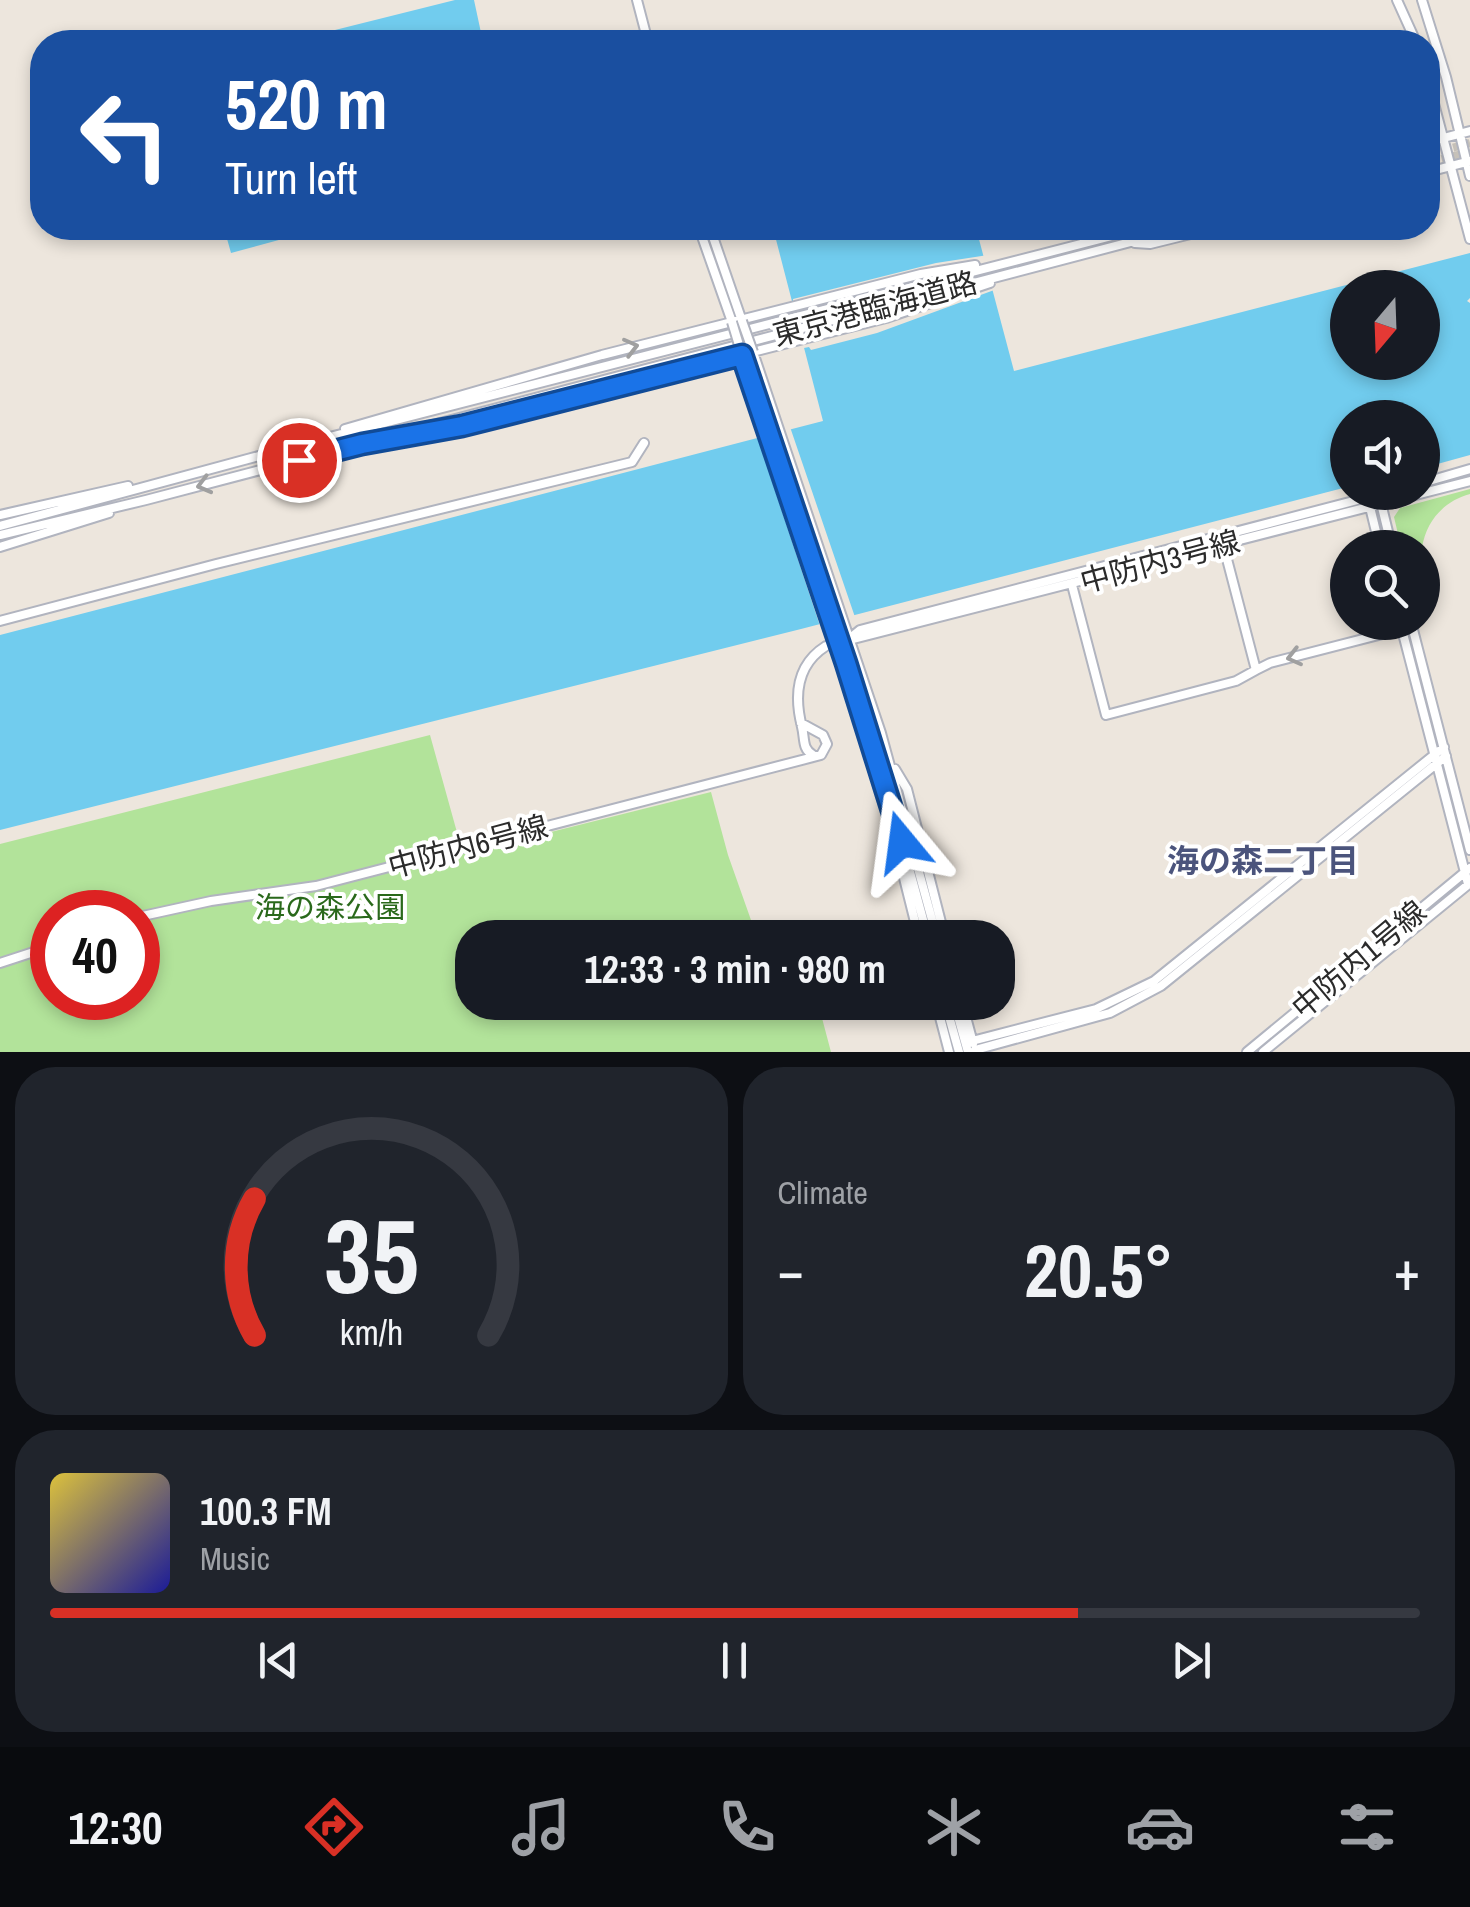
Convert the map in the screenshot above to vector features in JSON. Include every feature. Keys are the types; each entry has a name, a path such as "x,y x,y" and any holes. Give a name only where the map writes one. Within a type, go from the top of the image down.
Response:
{"street":[{"path":"637,0 645,30"},
{"path":"1398,0 1411,30"},
{"path":"1422,0 1431,30"},
{"path":"1440,63 1470,176"},
{"path":"1440,126 1470,239"},
{"path":"1440,139 1470,131"},
{"path":"1440,164 1450,166 1468,161"},
{"path":"705,240 753,352 837,624 838,643 891,802 923,920"},
{"path":"713,240 720,274"},
{"path":"1089,242 1095,240"},
{"name":"東京港臨海道路","path":"42,520 152,484 1097,240"},
{"name":"東京港臨海道路","path":"42,520 146,500 1137,240"},
{"path":"1125,243 1166,240"},
{"path":"318,440 417,406 737,321 922,274 1003,263"},
{"path":"362,444 462,426 920,309 1016,272"},
{"path":"737,321 742,355 888,756 932,920"},
{"path":"0,621 632,462 644,443"},
{"path":"1440,477 1470,469"},
{"name":"中防内3号線","path":"1440,487 1470,481"},
{"path":"0,514 152,484"},
{"path":"0,546 146,500"},
{"name":"中防内3号線","path":"838,643 860,630 1342,510"},
{"path":"0,526 42,520"},
{"path":"0,535 42,520"},
{"path":"1222,541 1256,670"},
{"path":"1071,580 1106,716 1236,681 1270,663 1351,640"},
{"path":"1405,640 1469,884"},
{"path":"1417,640 1470,850"},
{"path":"801,722 826,740 825,752 814,756 804,746 796,699 801,675 816,654 838,643"},
{"path":"794,760 804,746"},
{"path":"973,1049 1110,1013 1161,986 1445,751"},
{"name":"中防内6号線","path":"160,912 316,886 814,756"},
{"path":"888,756 907,789 941,920"},
{"path":"876,760 881,798 913,920"},
{"name":"中防内1号線","path":"1248,1052 1468,870"},
{"name":"中防内1号線","path":"1263,1052 1469,884"},
{"path":"0,963 30,953"},
{"path":"941,1020 949,1052"},
{"path":"950,1020 958,1052"},
{"path":"961,1020 973,1049"},
{"path":"966,1020 973,1049"}],"green space":[{"path":"1470,489 1470,494 1438,514 1428,530 1397,530 1394,517 1399,510 1440,510 1440,497"},
{"name":"海の森公園","path":"430,735 463,854 711,792 751,920 455,920 455,1020 823,1020 831,1052 0,1052 0,844"}],"water":[{"path":"455,0 474,0 480,30 335,30"},
{"path":"227,240 279,240 231,253"},
{"path":"776,240 979,240 1014,371 1330,289 1330,380 1440,380 1440,270 1404,270 1470,253 1470,455 1440,463 1440,400 1330,400 1330,491 0,830 0,635 823,421"}],"pier":[{"path":"988,255 997,289 877,333 811,350 799,349 787,305 793,299 936,263"},
{"path":"789,424 856,620 821,629 756,433"}],"tunnel":[{"path":"1440,151 1470,143"},
{"path":"1440,160 1470,152"}],"district":[{"name":"海の森二丁目","path":"1263,861"}],"route":[{"path":"299,460 462,426 742,355 902,842"}]}
